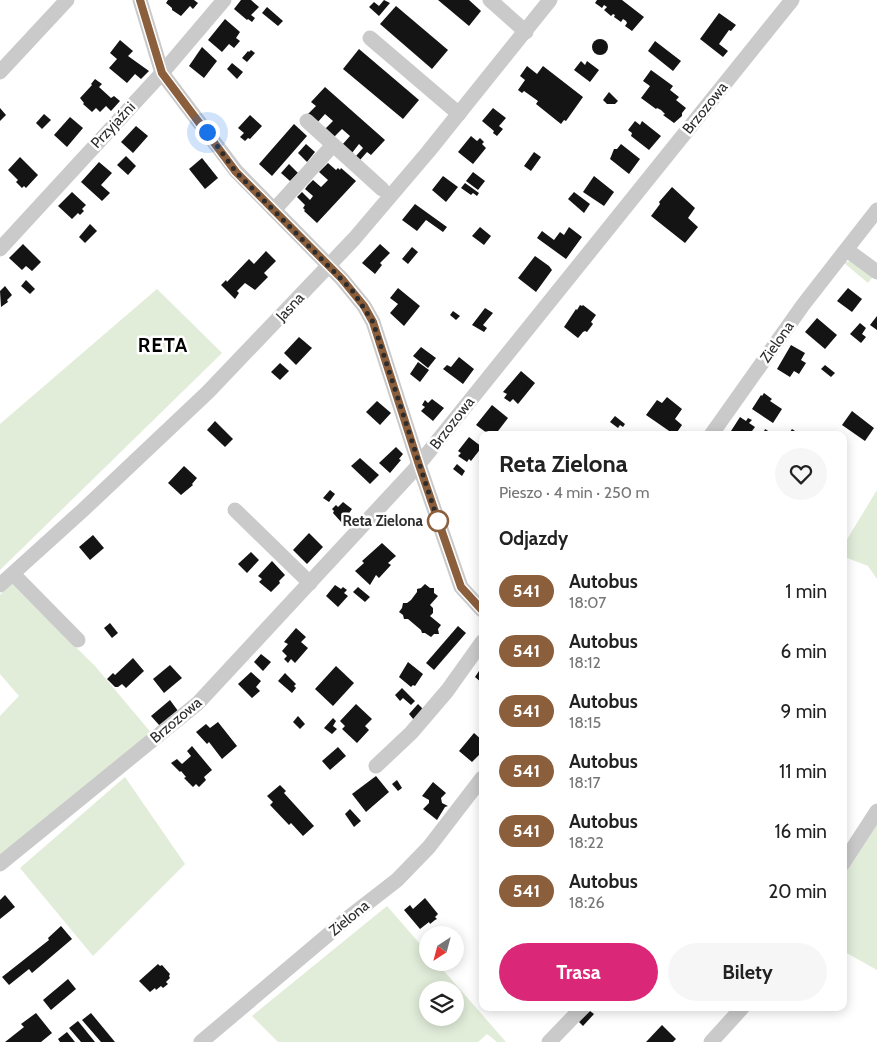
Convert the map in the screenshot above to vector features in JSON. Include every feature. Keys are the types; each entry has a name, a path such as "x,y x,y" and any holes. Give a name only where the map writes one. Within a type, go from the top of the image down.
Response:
{"street":[{"path":"0,72 67,0"},
{"path":"140,0 162,73 236,172 352,290 373,322 461,587 479,607"},
{"name":"Przyjaźni","path":"0,248 162,73 224,0"},
{"name":"Jasna","path":"0,585 208,392 329,265 366,225 459,114 550,0"},
{"name":"Brzozowa","path":"0,864 198,703 419,465 792,0"},
{"path":"496,7 526,32"},
{"path":"370,38 459,114"},
{"path":"306,121 382,189"},
{"path":"274,210 333,145"},
{"name":"Zielona","path":"714,431 803,305 877,210"},
{"path":"846,250 877,272"},
{"path":"235,510 310,583"},
{"path":"12,574 78,640"},
{"path":"376,766 411,733 435,705 479,646"},
{"name":"Zielona","path":"201,1042 348,918 397,880 429,847 479,782"},
{"path":"847,857 877,811"},
{"path":"549,1042 579,1011"},
{"path":"711,1042 739,1011"}],"green space":[{"path":"852,260 875,274 868,283 844,263"},
{"path":"157,289 222,353 0,570 0,424"},
{"path":"877,490 877,579 868,566 847,558 847,539"},
{"path":"11,583 95,666 153,735 0,856 0,716 19,696 0,674 0,595"},
{"path":"125,777 185,864 93,956 20,868"},
{"path":"877,824 877,970 847,953 847,871"},
{"path":"387,906 419,943 419,971 444,971 453,981 419,981 419,1026 464,1026 464,994 506,1042 497,1042 487,1034 478,1042 278,1042 252,1016"}],"building":[{"path":"168,0 194,0 198,3 193,9 190,6 181,16 166,3"},
{"path":"241,0 251,0 259,7 251,15 255,18 252,22 234,9"},
{"path":"384,0 390,3 379,16 369,7 374,2 379,6"},
{"path":"438,0 469,0 481,11 469,26"},
{"path":"597,0 622,0 644,17 632,31 625,26 626,21 623,19 621,22 614,17 615,15 611,16 604,10 607,7 604,5 602,8 595,3"},
{"path":"396,6 448,50 432,69 380,24"},
{"path":"267,7 283,21 278,26 262,13"},
{"path":"719,13 736,25 731,31 729,30 719,44 728,51 723,57 700,39"},
{"path":"225,19 240,32 236,38 240,41 234,48 229,44 222,52 208,40"},
{"path":"600,39 606,41 608,47 606,53 600,55 594,53 592,47 594,41"},
{"path":"120,40 133,51 128,56 149,71 141,79 135,74 127,83 109,68 117,59 110,53"},
{"path":"655,41 681,61 673,71 648,51"},
{"path":"202,47 217,61 204,78 189,66"},
{"path":"359,49 419,100 403,119 343,69"},
{"path":"251,50 255,53 247,62 242,58"},
{"path":"581,61 585,65 587,61 599,70 590,82 574,70"},
{"path":"232,63 243,72 237,79 227,69"},
{"path":"527,66 537,74 543,66 583,97 566,121 564,120 561,124 536,104 538,101 524,91 522,93 518,90 525,80 520,76"},
{"path":"651,70 673,86 670,90 679,97 676,100 686,108 682,116 674,123 663,115 665,114 661,110 656,109 641,98 650,86 643,81"},
{"path":"95,79 102,84 99,87 111,98 114,96 120,101 111,111 106,106 100,112 96,108 92,112 83,104 80,98"},
{"path":"325,87 385,140 371,155 367,152 360,160 356,156 363,148 359,144 352,153 342,145 350,136 342,129 334,137 325,129 333,121 325,114 317,123 308,114 316,106 311,102"},
{"path":"609,92 618,101 615,104 607,104 603,100"},
{"path":"0,108 6,115 0,121"},
{"path":"493,108 506,118 499,126 503,129 497,136 482,121"},
{"path":"44,114 51,120 42,129 36,123"},
{"path":"250,115 262,126 250,139 248,138 245,141 240,137 244,133 238,128"},
{"path":"70,117 83,128 67,147 54,135"},
{"path":"635,121 640,125 642,121 661,136 649,150 631,136 632,133 628,130"},
{"path":"294,124 307,136 272,176 259,164"},
{"path":"136,126 148,136 133,153 121,142"},
{"path":"471,136 477,141 480,138 486,148 473,164 458,152"},
{"path":"306,144 315,152 307,162 298,153"},
{"path":"621,144 640,159 629,174 610,159 614,149 617,149"},
{"path":"534,152 541,157 531,171 524,166"},
{"path":"126,156 136,166 128,175 117,165"},
{"path":"20,157 38,175 26,188 24,186 22,188 16,182 18,180 8,170"},
{"path":"202,158 218,178 205,189 189,169"},
{"path":"99,162 112,173 101,185 110,193 102,201 81,182"},
{"path":"328,163 336,170 341,168 356,181 317,223 304,211 305,205 297,197 302,192 310,200 313,196 305,189 313,180 321,187 328,180 319,172"},
{"path":"289,164 298,173 290,181 281,173"},
{"path":"473,172 485,181 478,190 466,181"},
{"path":"443,176 458,187 446,202 432,190"},
{"path":"594,176 614,192 604,206 583,192"},
{"path":"465,183 479,193 477,196 473,193 471,195 461,188"},
{"path":"672,187 695,208 688,218 698,227 685,243 651,216 660,204 659,202"},
{"path":"72,192 86,205 80,215 78,213 72,219 58,206"},
{"path":"574,192 590,204 584,213 568,199"},
{"path":"415,204 447,227 443,232 426,220 417,231 402,220"},
{"path":"90,224 97,231 85,243 79,237"},
{"path":"480,227 491,236 484,245 472,236"},
{"path":"569,227 582,237 566,259 537,238 542,231 554,240 560,232 564,235"},
{"path":"23,244 41,262 32,271 26,266 22,270 9,258"},
{"path":"380,244 390,253 380,263 382,265 375,274 362,263"},
{"path":"412,247 418,252 408,264 402,259"},
{"path":"266,251 276,261 264,273 268,277 255,290 245,283 237,291 239,293 235,299 221,285 226,280 227,282 249,259 254,264"},
{"path":"535,256 552,270 536,292 518,278"},
{"path":"26,280 35,289 30,294 21,286"},
{"path":"5,286 12,295 7,300 8,302 1,307 0,291"},
{"path":"398,288 420,306 404,326 390,313 398,304 390,298"},
{"path":"848,288 862,299 852,312 837,301"},
{"path":"580,305 583,305 596,315 591,322 593,324 587,332 583,332 578,338 564,327"},
{"path":"485,308 493,313 483,325 487,328 484,332 472,325"},
{"path":"453,311 460,316 456,320 450,315"},
{"path":"877,316 877,330 870,325"},
{"path":"817,318 837,335 825,349 805,332"},
{"path":"860,323 866,328 862,334 866,337 861,343 850,334"},
{"path":"299,337 312,348 296,365 284,353"},
{"path":"791,345 805,353 801,360 806,363 799,374 794,371 790,377 777,369"},
{"path":"421,347 436,358 428,368 413,356"},
{"path":"459,357 474,369 463,384 443,369 447,365 451,367"},
{"path":"418,362 429,370 420,382 410,374"},
{"path":"280,363 289,371 280,380 271,372"},
{"path":"825,365 835,373 831,377 821,369"},
{"path":"521,371 535,383 518,404 513,399 510,402 504,398 507,394 503,392"},
{"path":"764,393 772,399 770,401 782,409 773,423 752,409"},
{"path":"667,397 682,409 675,419 682,425 678,431 669,431 646,415 657,400 662,403"},
{"path":"432,399 444,408 433,421 421,411 425,407 422,405 425,400 428,403"},
{"path":"377,401 391,413 380,425 366,412"},
{"path":"492,405 508,418 498,431 484,431 476,425"},
{"path":"852,411 874,428 865,441 842,425"},
{"path":"615,416 625,424 623,427 620,425 618,428 610,422"},
{"path":"740,417 746,421 748,418 752,420 749,423 755,427 752,431 731,431"},
{"path":"215,421 233,439 225,447 207,430"},
{"path":"469,437 479,445 479,451 471,461 469,459 467,462 458,456 461,453 458,451"},
{"path":"396,447 403,454 399,459 401,460 390,473 379,463"},
{"path":"360,458 379,475 370,484 351,466"},
{"path":"457,464 465,471 462,476 453,469"},
{"path":"184,466 197,478 193,485 181,495 168,483"},
{"path":"330,490 335,494 329,502 323,498"},
{"path":"343,502 352,509 342,523 333,513 332,509 336,505 338,507"},
{"path":"309,533 323,547 307,564 293,550"},
{"path":"93,535 104,548 90,560 79,547"},
{"path":"382,543 396,556 388,563 391,565 379,578 376,575 370,585 355,571 364,563 362,561"},
{"path":"251,552 259,560 247,573 238,564"},
{"path":"272,561 285,575 271,592 259,582 262,579 258,576"},
{"path":"425,584 430,588 434,588 434,593 438,596 430,605 433,608 433,613 430,616 441,625 438,629 439,634 434,634 431,637 422,633 408,619 404,619 403,615 399,612 403,603 411,600 417,589"},
{"path":"335,585 347,590 344,593 348,596 338,607 326,596"},
{"path":"358,587 370,597 365,602 353,592"},
{"path":"110,623 118,633 112,638 104,628"},
{"path":"458,626 466,633 434,670 426,663"},
{"path":"296,628 306,637 301,642 308,648 295,663 291,659 288,663 284,659 287,656 282,651 288,644 284,642"},
{"path":"261,654 271,662 263,671 254,662"},
{"path":"133,658 144,671 126,688 122,684 115,687 107,679 113,673 115,675"},
{"path":"408,662 423,674 415,686 411,687 399,677"},
{"path":"170,665 182,678 164,693 153,679"},
{"path":"336,666 354,683 333,706 315,689"},
{"path":"479,671 479,680 475,677"},
{"path":"251,672 261,681 256,687 260,691 252,698 238,684"},
{"path":"285,673 296,684 294,686 296,688 292,693 278,681"},
{"path":"402,688 415,701 411,705 403,698 400,701 395,695"},
{"path":"170,700 178,711 160,726 151,716"},
{"path":"356,704 372,719 365,726 369,730 357,743 342,729 345,726 340,721"},
{"path":"418,704 425,711 414,720 409,714"},
{"path":"298,716 305,724 300,729 293,722"},
{"path":"333,718 336,721 333,726 337,729 332,734 324,728"},
{"path":"218,722 237,746 222,759 209,742 207,744 196,732 206,724 210,728"},
{"path":"474,733 479,737 479,755 472,762 459,751"},
{"path":"192,746 212,770 204,777 206,780 199,787 196,784 193,787 184,778 186,777 181,771 171,763 177,759 182,764 191,756 187,751"},
{"path":"338,747 346,756 330,770 322,761"},
{"path":"376,776 389,792 366,812 352,794"},
{"path":"397,780 402,788 398,791 392,784"},
{"path":"433,782 446,793 441,798 442,803 448,806 445,807 437,820 423,809 429,803 429,800 422,796"},
{"path":"280,785 286,791 284,793 314,826 303,836 291,823 289,825 270,805 273,802 267,796"},
{"path":"350,809 361,821 354,827 345,814"},
{"path":"5,895 15,907 0,919 0,900"},
{"path":"425,898 438,914 435,917 437,919 430,924 429,922 424,926 419,926 419,928 404,910 410,905 413,909"},
{"path":"61,926 72,939 32,973 29,969 9,985 2,977 49,940 48,938"},
{"path":"158,964 162,965 170,974 170,978 166,982 168,984 163,988 161,986 150,992 139,981"},
{"path":"68,979 76,989 51,1010 43,1000"},
{"path":"590,1011 594,1014 583,1026 579,1022"},
{"path":"36,1013 52,1033 41,1042 5,1042 24,1027 21,1024"},
{"path":"91,1013 115,1042 101,1042 82,1020"},
{"path":"78,1021 95,1042 81,1042 69,1028"},
{"path":"662,1025 676,1039 673,1042 646,1042"},
{"path":"67,1032 75,1042 60,1042 58,1039"}],"bus line":[{"name":"541","path":"140,0 162,73 217,144 236,172 342,279 364,306 373,322 461,587 479,607"}],"place":[{"name":"Reta Zielona","path":"438,521"}],"district":[{"name":"RETA","path":"163,345"}],"route":[{"path":"207,132 236,172 329,265 364,306 373,322 438,521"}]}
